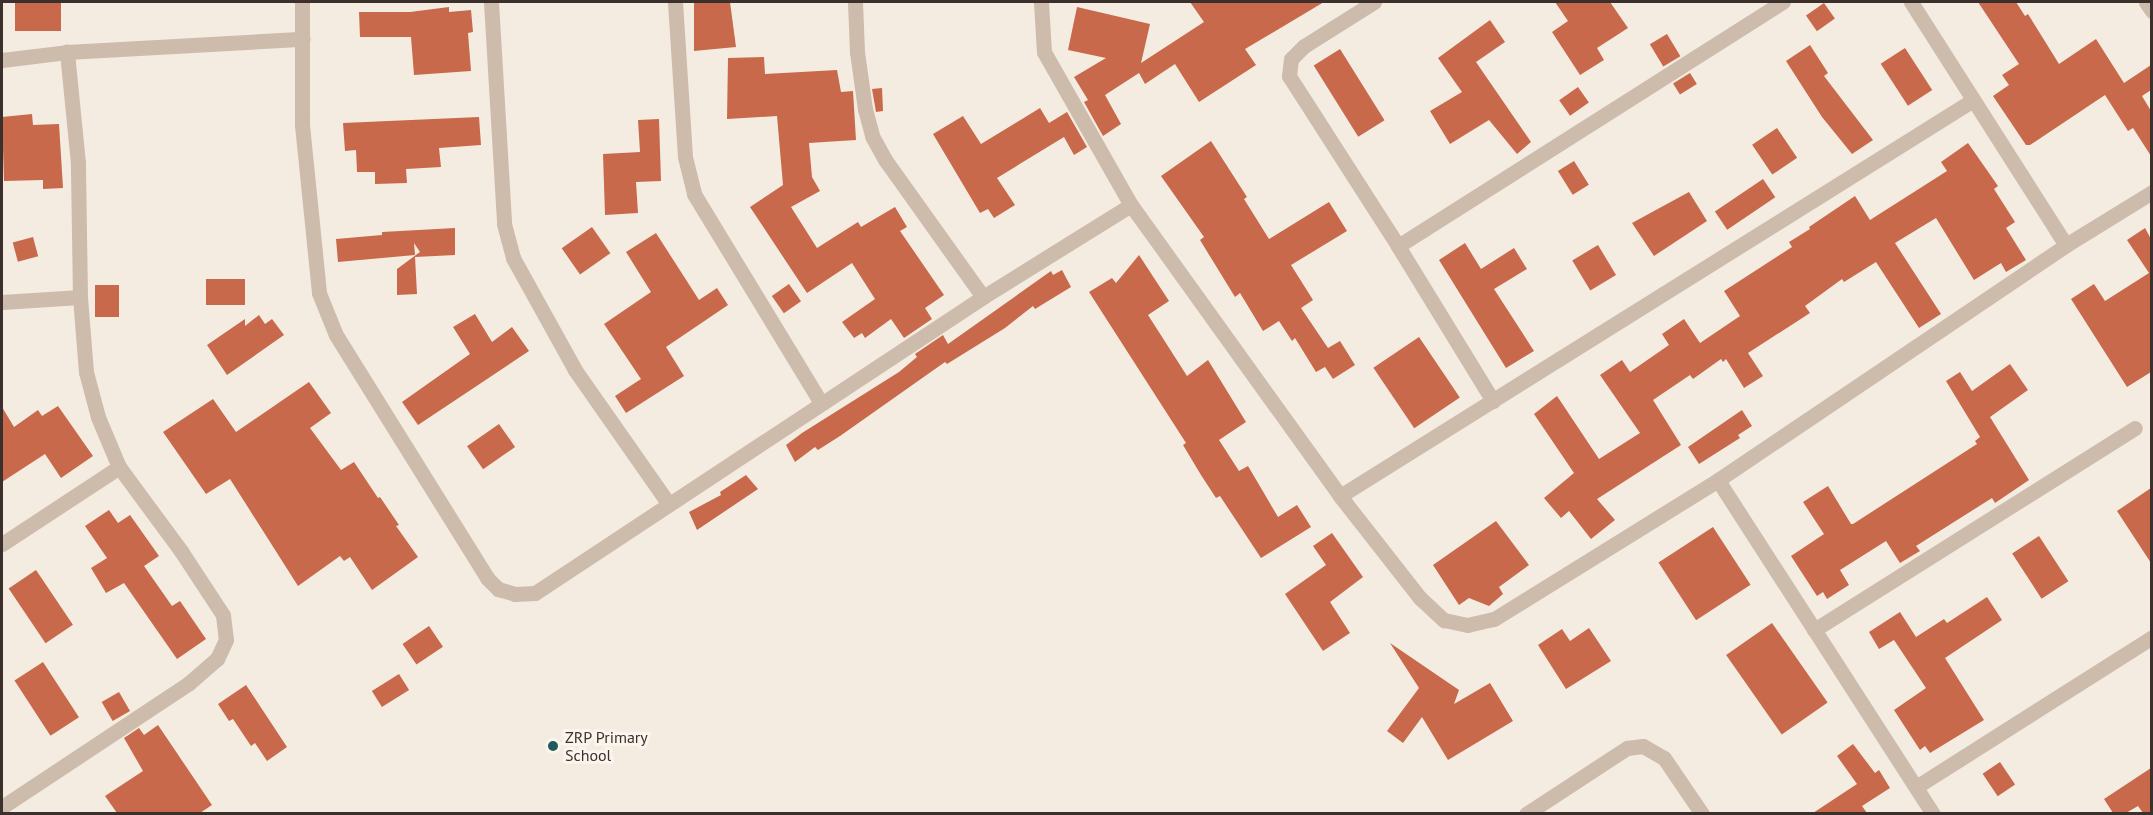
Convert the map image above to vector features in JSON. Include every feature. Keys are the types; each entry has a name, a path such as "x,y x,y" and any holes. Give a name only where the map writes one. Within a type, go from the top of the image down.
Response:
{"street":[{"path":"302,2 302,125 319,293 336,335 487,578 498,589 515,594 535,593 983,297 1131,205"},
{"path":"491,2 504,224 513,258 575,370 669,504"},
{"path":"675,2 685,157 694,194 821,404"},
{"path":"855,2 857,52 865,109 873,136 886,161 983,297"},
{"path":"1041,2 1044,52 1131,205 1340,496 1420,598 1444,620 1467,625 1494,619 1517,607 1718,480 2066,245 2151,192"},
{"path":"1374,2 1304,46 1291,60 1289,76 1398,246 1493,401"},
{"path":"1398,246 1783,2"},
{"path":"1911,2 2066,245"},
{"path":"2146,2 2151,11"},
{"path":"2,60 67,52 303,39"},
{"path":"2,807 189,683 217,659 226,640 223,615 210,593 118,467 98,417 86,372 80,297 78,163 67,52"},
{"path":"1340,496 1973,100"},
{"path":"2,302 80,297"},
{"path":"1814,630 2135,428"},
{"path":"2,544 118,467"},
{"path":"1718,480 1933,813"},
{"path":"1916,787 2151,637"},
{"path":"1526,813 1627,748 1643,746 1664,758 1702,813"}],"building":[{"path":"15,2 61,2 61,31 15,31"},
{"path":"694,2 730,2 736,47 694,51"},
{"path":"1190,2 1324,2 1245,49 1256,65 1199,102 1175,64 1145,84 1139,73 1105,95 1121,124 1103,136 1084,102 1088,100 1074,77 1106,58 1068,50 1077,7 1150,24 1141,63 1204,22"},
{"path":"1555,2 1610,2 1628,28 1597,48 1604,60 1580,75 1552,32 1568,21"},
{"path":"1978,2 2016,2 2025,16 2028,14 2059,64 2096,39 2124,83 2151,65 2151,90 2142,96 2151,111 2151,156 2133,128 2128,131 2105,95 2030,145 2026,145 1993,96 2009,85 2002,75 2019,64"},
{"path":"1824,3 1835,19 1817,31 1806,16"},
{"path":"449,7 449,12 471,10 473,32 468,33 471,71 414,75 411,37 360,37 359,12 410,12"},
{"path":"1490,20 1505,42 1476,62 1531,142 1517,154 1489,120 1450,144 1430,111 1462,92 1438,58"},
{"path":"1667,34 1680,56 1663,67 1650,44"},
{"path":"1810,45 1828,73 1824,76 1873,140 1852,154 1822,117 1786,61"},
{"path":"1905,48 1932,90 1908,106 1881,64"},
{"path":"1340,49 1385,120 1358,137 1314,65"},
{"path":"764,57 765,74 837,70 841,92 853,91 856,140 809,143 812,177 820,191 791,207 817,248 858,222 861,227 895,207 907,227 900,231 944,295 925,308 932,319 904,338 891,319 865,338 862,333 854,338 842,322 875,299 852,263 807,293 750,207 783,185 777,116 727,119 728,58"},
{"path":"1690,73 1697,84 1680,95 1673,84"},
{"path":"1578,87 1589,103 1570,116 1559,100"},
{"path":"882,88 883,111 876,112 872,89"},
{"path":"1040,108 1049,123 1067,112 1087,147 1074,155 1064,137 997,178 1015,205 994,218 988,209 980,213 933,134 963,116 981,144"},
{"path":"32,114 33,125 59,124 63,188 43,189 43,180 4,181 2,117"},
{"path":"479,117 481,145 439,148 441,167 406,169 407,183 375,184 375,172 357,172 356,150 345,151 343,123"},
{"path":"659,119 661,181 636,182 638,213 605,215 603,154 640,152 638,120"},
{"path":"1777,128 1797,158 1772,175 1752,145"},
{"path":"1211,141 1247,197 1244,199 1269,239 1329,202 1347,231 1291,265 1313,300 1301,308 1328,348 1340,341 1355,365 1333,379 1325,367 1316,372 1295,338 1292,341 1279,321 1263,331 1240,293 1235,297 1200,240 1204,237 1161,176"},
{"path":"1968,143 1998,186 1994,189 2015,222 2006,228 2026,260 2006,272 2001,263 1974,280 1936,218 1895,243 1941,314 1919,328 1876,262 1844,282 1842,279 1805,306 1810,313 1748,353 1763,376 1744,388 1726,359 1723,362 1721,359 1693,379 1690,375 1653,400 1681,445 1597,499 1615,520 1591,539 1569,511 1561,518 1544,498 1574,473 1534,414 1557,396 1599,459 1640,433 1600,375 1622,360 1630,372 1669,345 1662,334 1684,319 1700,343 1740,316 1724,291 1792,247 1789,242 1810,229 1809,227 1855,196 1870,220 1947,171 1941,162"},
{"path":"1574,161 1589,185 1573,195 1558,171"},
{"path":"1763,179 1775,197 1727,230 1715,211"},
{"path":"1689,192 1707,221 1654,256 1632,223"},
{"path":"592,227 610,253 580,274 562,248"},
{"path":"455,228 455,255 415,257 417,294 397,295 397,269 420,252 414,243 415,255 338,262 336,239 382,235 382,232"},
{"path":"2145,228 2151,239 2151,372 2127,387 2071,299 2094,284 2105,301 2149,273 2127,240"},
{"path":"656,233 699,300 717,288 728,305 666,347 684,376 626,413 615,396 641,379 604,324 651,292 626,252"},
{"path":"33,237 38,256 18,262 13,242"},
{"path":"1465,243 1481,269 1514,248 1527,269 1494,289 1534,351 1506,368 1439,260"},
{"path":"1598,245 1616,275 1590,290 1572,260"},
{"path":"1139,255 1169,301 1148,315 1187,376 1208,360 1246,422 1219,440 1239,471 1248,466 1278,517 1297,505 1311,527 1261,558 1220,496 1216,498 1201,475 1183,445 1186,443 1089,292 1112,278 1116,283"},
{"path":"1062,270 1071,287 1035,309 1033,306 1005,328 947,364 945,362 840,436 818,450 815,447 795,462 786,445 802,433 899,372 917,357 915,354 943,335 948,344 1051,271 1053,275"},
{"path":"206,279 245,279 245,305 206,305"},
{"path":"789,284 801,301 784,313 772,296"},
{"path":"95,285 119,285 119,317 95,317"},
{"path":"475,314 492,342 512,327 529,351 418,425 402,402 470,354 453,327"},
{"path":"259,315 265,324 272,319 284,335 227,375 207,345 245,319 245,326"},
{"path":"1419,337 1460,398 1414,428 1373,368"},
{"path":"2010,364 2028,390 1990,417 2029,480 1995,503 1992,498 1916,546 1920,551 1900,563 1886,541 1840,570 1849,585 1827,599 1823,592 1817,596 1791,556 1824,534 1803,502 1828,486 1853,524 1977,444 1975,441 1980,437 1946,381 1960,372 1972,391"},
{"path":"309,382 331,413 310,428 341,470 354,462 399,525 396,526 418,557 372,590 350,557 344,561 340,556 298,586 230,479 206,494 163,432 213,399 236,432"},
{"path":"58,406 93,456 61,478 45,454 2,482 2,407 14,427 38,410 42,416"},
{"path":"1742,410 1752,426 1738,435 1740,438 1699,464 1688,447"},
{"path":"499,424 515,447 483,469 467,446"},
{"path":"746,475 758,489 697,530 689,512 721,495 720,492"},
{"path":"2151,488 2151,563 2117,511"},
{"path":"109,510 118,523 130,515 159,556 144,566 172,606 180,601 206,639 177,659 124,583 106,593 91,568 107,558 85,526"},
{"path":"1496,521 1529,565 1499,587 1503,594 1489,606 1469,598 1459,605 1433,565"},
{"path":"1713,527 1751,585 1696,620 1658,562"},
{"path":"1332,533 1363,577 1330,602 1350,633 1323,651 1285,594 1326,565 1313,546"},
{"path":"2039,536 2068,581 2042,599 2012,553"},
{"path":"36,570 73,625 46,643 9,588"},
{"path":"1987,597 2002,620 1945,658 1984,720 1930,753 1925,746 1920,750 1894,710 1926,688 1894,640 1879,649 1869,632 1900,612 1916,637 1944,619 1947,623"},
{"path":"1772,623 1828,702 1782,735 1726,655"},
{"path":"429,626 443,647 416,665 402,644"},
{"path":"1589,628 1611,661 1566,689 1538,645 1562,629 1570,641"},
{"path":"1390,643 1459,690 1454,704 1490,683 1513,721 1448,760 1422,717 1403,743 1387,731 1419,688"},
{"path":"43,662 79,717 50,736 14,681"},
{"path":"399,674 409,690 382,707 372,691"},
{"path":"246,685 287,747 267,761 255,743 251,746 233,719 229,721 218,704"},
{"path":"119,692 130,711 113,721 102,702"},
{"path":"158,725 212,805 200,813 117,813 105,796 143,771 124,738 139,728 144,735"},
{"path":"1853,744 1875,773 1879,770 1890,788 1862,806 1867,813 1813,813 1857,784 1837,756"},
{"path":"2000,762 2015,784 1998,796 1983,774"},
{"path":"2151,768 2151,813 2143,813 2138,806 2126,813 2113,813 2104,799"}],"place":[{"name":"ZRP Primary School","path":"553,746"}]}
